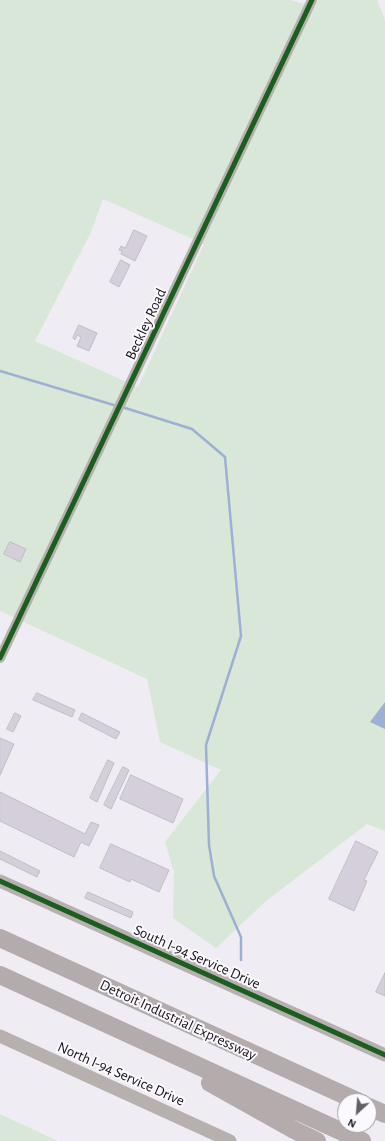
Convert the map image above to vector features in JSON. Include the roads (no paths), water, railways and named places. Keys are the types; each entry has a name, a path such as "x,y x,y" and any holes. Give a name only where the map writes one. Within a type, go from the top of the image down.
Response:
{"highway":[{"name":"Detroit Industrial Expressway","path":"0,938 339,1093"},
{"path":"0,975 362,1141"},
{"path":"0,986 339,1141"},
{"path":"200,1078 294,1130 317,1141"}],"street":[{"name":"Beckley Road","path":"0,658 312,0"},
{"name":"South I-94 Service Drive","path":"0,881 385,1055"},
{"name":"North I-94 Service Drive","path":"0,1036 230,1141"}],"water":[{"path":"385,702 385,729 370,722"}],"waterway":[{"path":"0,371 117,406"},
{"path":"122,407 192,429 225,457 241,636 206,745 209,845 214,876 241,937 241,960"}]}
